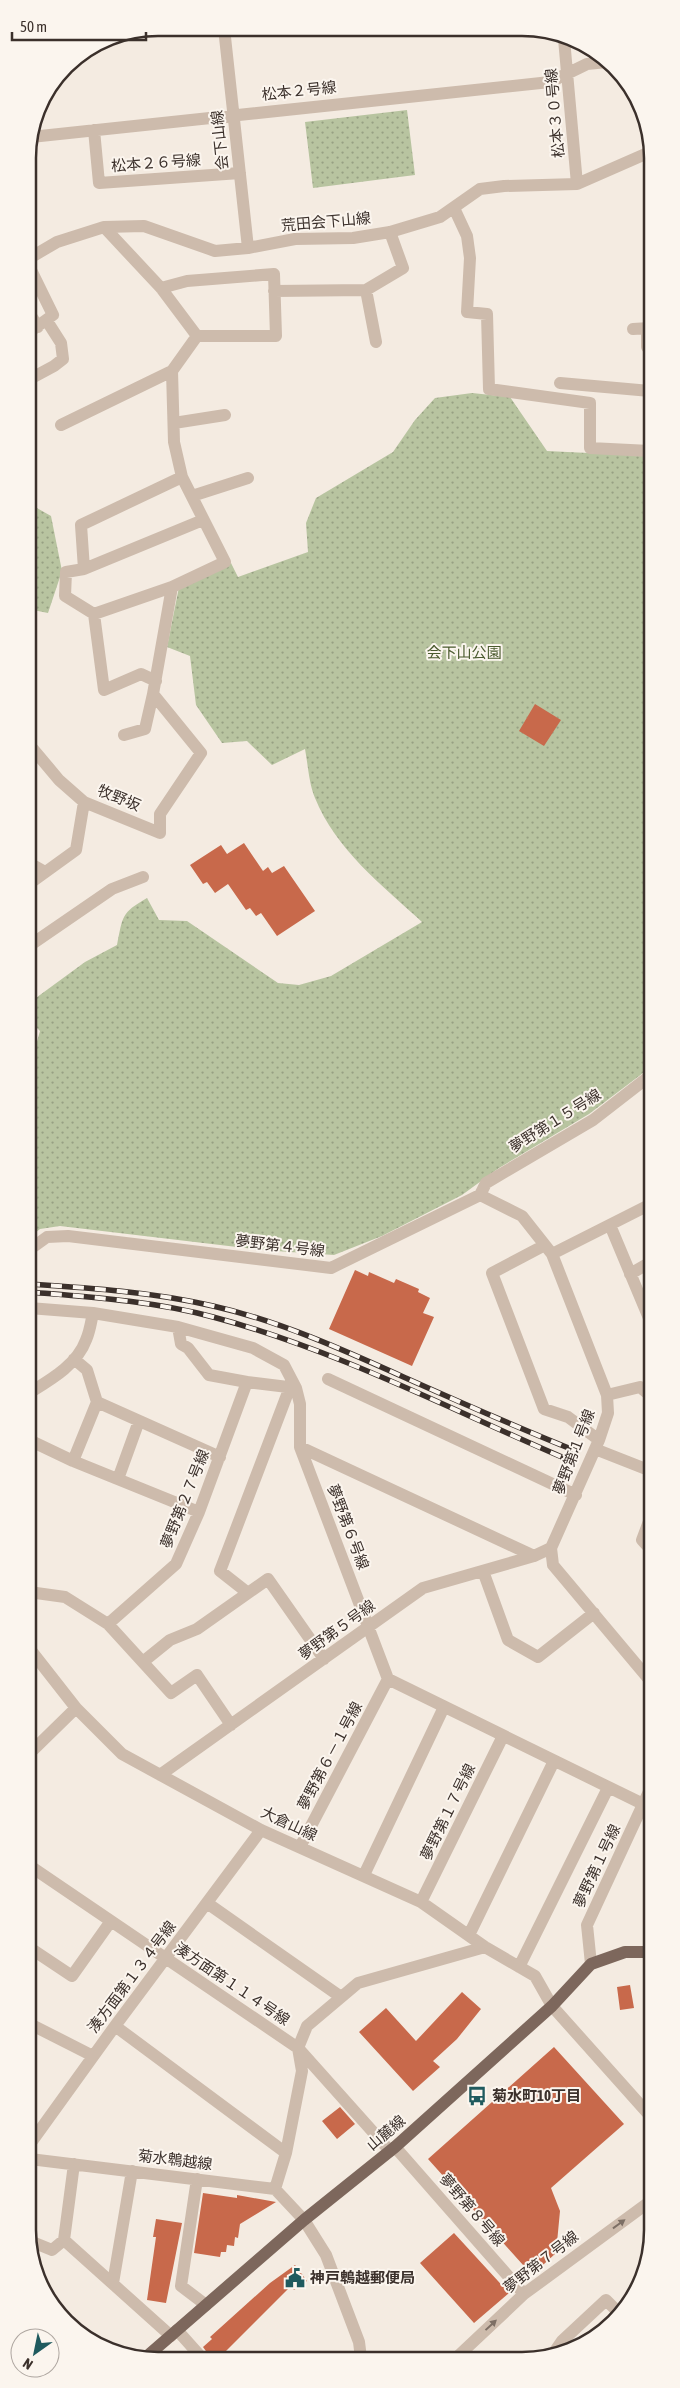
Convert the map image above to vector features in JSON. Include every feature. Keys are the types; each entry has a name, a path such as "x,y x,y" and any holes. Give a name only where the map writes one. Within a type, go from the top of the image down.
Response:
{"main road":[{"name":"山麓線","path":"153,2351 304,2220 393,2149 552,2006 591,1964 624,1952 643,1952"}],"street":[{"name":"会下山線","path":"225,36 248,248"},
{"name":"松本３０号線","path":"565,44 577,184"},
{"name":"松本２号線","path":"38,136 233,114 550,82 587,64 598,63"},
{"name":"松本２６号線","path":"94,130 99,183 240,173"},
{"name":"荒田会下山線","path":"37,254 57,242 104,227 144,226 215,251 248,248 295,239 353,238 390,232 440,217 480,189 504,186 577,184 644,155"},
{"path":"454,208 468,236 470,258 468,312 487,314 489,389 590,403 590,448 644,451"},
{"path":"104,227 162,288 197,336"},
{"path":"274,291 366,290 403,268 390,232"},
{"path":"162,288 187,281 274,274 276,336 197,336"},
{"path":"37,282 53,314 38,327 61,343 63,359 37,375"},
{"path":"366,290 376,342"},
{"path":"633,329 644,328"},
{"path":"61,424 172,371 197,336"},
{"path":"94,614 172,588 225,562 182,477 174,442 172,371"},
{"path":"560,383 644,390"},
{"path":"174,423 225,415"},
{"path":"84,569 81,525 182,477"},
{"path":"192,496 248,478"},
{"path":"94,614 65,596 66,572 84,569 203,520"},
{"path":"124,735 144,729 155,688 172,588"},
{"path":"94,614 104,690 141,674 155,688"},
{"name":"牧野坂","path":"37,753 59,780 84,802 160,833 160,814 201,753 155,688"},
{"path":"37,878 76,850 84,802"},
{"path":"37,868 45,872"},
{"path":"37,941 112,889 143,877"},
{"name":"夢野第１５号線","path":"480,1195 486,1183 593,1120 644,1080"},
{"path":"480,1195 522,1216 549,1250"},
{"name":"夢野第４号線","path":"36,1245 47,1237 68,1236 331,1268 480,1195"},
{"path":"643,1208 610,1225 492,1273 544,1409 568,1417 597,1444 643,1467"},
{"path":"610,1225 643,1305"},
{"name":"夢野第１号線","path":"549,1250 607,1395 608,1413 576,1495 551,1548"},
{"path":"630,1274 643,1266"},
{"name":"夢野第６号線","path":"36,1309 93,1313 178,1327 253,1348 284,1365 300,1404 300,1447 388,1679"},
{"path":"36,1388 61,1373 74,1358 86,1341 93,1313"},
{"path":"178,1327 181,1344 188,1348 209,1375 293,1388 220,1571 248,1593"},
{"path":"73,1461 96,1402 86,1370 74,1358"},
{"path":"328,1379 576,1495"},
{"name":"夢野第２７号線","path":"108,1624 176,1564 199,1512 247,1382"},
{"path":"607,1395 640,1388 643,1390"},
{"path":"96,1402 220,1457"},
{"path":"118,1479 139,1421"},
{"path":"36,1444 73,1461 199,1512"},
{"path":"300,1447 534,1556"},
{"path":"551,1548 553,1564 594,1613 643,1664"},
{"name":"夢野第５号線","path":"160,1775 423,1588 534,1556 551,1548"},
{"path":"483,1571 508,1640 538,1657 594,1613"},
{"path":"144,1661 170,1640 197,1628 268,1579 324,1659"},
{"path":"36,1593 65,1597 108,1624 144,1661 171,1693 197,1675 231,1725"},
{"name":"大倉山線","path":"36,1657 76,1708 122,1754 261,1830 421,1902 485,1947 535,1976 552,2006"},
{"path":"388,1679 643,1804"},
{"name":"夢野第６－１号線","path":"300,1847 388,1679"},
{"path":"364,1876 444,1707"},
{"path":"36,1747 76,1708"},
{"name":"夢野第１７号線","path":"421,1902 503,1736"},
{"path":"469,1935 554,1761"},
{"path":"519,1967 608,1788"},
{"name":"夢野第１号線","path":"591,1964 587,1925 643,1804"},
{"name":"湊方面第１３４号線","path":"36,2136 261,1830"},
{"name":"湊方面第１１４号線","path":"36,1870 298,2048"},
{"path":"207,1903 341,1998"},
{"path":"36,1952 72,1976 111,1921"},
{"path":"360,2352 359,2342 326,2255 304,2220 275,2189 286,2153 302,2071 298,2048 307,2026 358,1983 485,1947"},
{"path":"552,2006 643,2108"},
{"path":"115,2026 286,2153"},
{"path":"36,2027 93,2056"},
{"name":"夢野第８号線","path":"298,2048 393,2149 524,2294"},
{"name":"菊水鵯越線","path":"36,2160 275,2189"},
{"path":"38,2244 52,2250 64,2240 74,2164"},
{"path":"113,2283 132,2171"},
{"path":"197,2179 181,2286 206,2305"},
{"name":"夢野第７号線","path":"462,2352 524,2294 643,2207"},
{"path":"64,2240 195,2352"},
{"path":"559,2346 606,2300 615,2309"}],"green space":[{"path":"407,110 415,175 313,188 305,122"},
{"name":"会下山公園","path":"472,393 510,397 547,451 644,456 644,1073 589,1114 499,1168 462,1195 382,1236 334,1255 262,1250 60,1226 40,1229 36,1232 37,1043 40,1031 37,1028 37,997 85,962 117,945 122,921 132,908 147,898 159,920 187,921 278,983 299,985 331,976 422,922 361,866 335,834 324,817 313,793 305,749 272,765 247,741 222,743 196,705 190,656 167,647 179,587 231,563 238,577 308,552 306,523 316,498 393,452 415,420 435,398"},
{"path":"37,508 51,516 62,571 48,613 37,611"}],"building":[{"path":"535,704 561,720 544,746 519,731"},
{"path":"244,843 263,871 268,867 272,873 284,866 315,911 277,936 261,913 256,916 250,908 246,910 228,884 215,893 207,882 203,884 190,865 221,845 227,854"},
{"path":"355,1270 368,1276 369,1272 394,1283 396,1279 419,1289 418,1292 430,1298 423,1313 434,1317 412,1366 329,1329"},
{"path":"630,1985 634,2008 620,2010 617,1987"},
{"path":"462,1992 481,2009 457,2039 433,2061 440,2067 413,2091 359,2032 386,2008 416,2041"},
{"path":"554,2047 624,2124 551,2188 560,2211 556,2253 532,2275 428,2159"},
{"path":"340,2107 355,2124 337,2139 322,2121"},
{"path":"203,2193 237,2198 237,2195 276,2202 240,2224 238,2238 235,2237 234,2246 227,2245 226,2252 221,2252 220,2257 194,2253"},
{"path":"156,2219 182,2223 166,2303 147,2300 156,2237 153,2237"},
{"path":"454,2233 509,2293 474,2323 420,2263"},
{"path":"295,2265 307,2281 294,2290 291,2286 225,2352 207,2352 203,2347 212,2339 210,2337 270,2283"}],"railway":[{"path":"36,1285 168,1297 238,1312 288,1328 337,1348 576,1451"},
{"path":"36,1293 121,1300 168,1307 213,1317 259,1331 305,1346 350,1364 571,1461"}],"place":[{"name":"菊水町10丁目","path":"477,2096"},
{"name":"神戸鵯越郵便局","path":"295,2278"}]}
